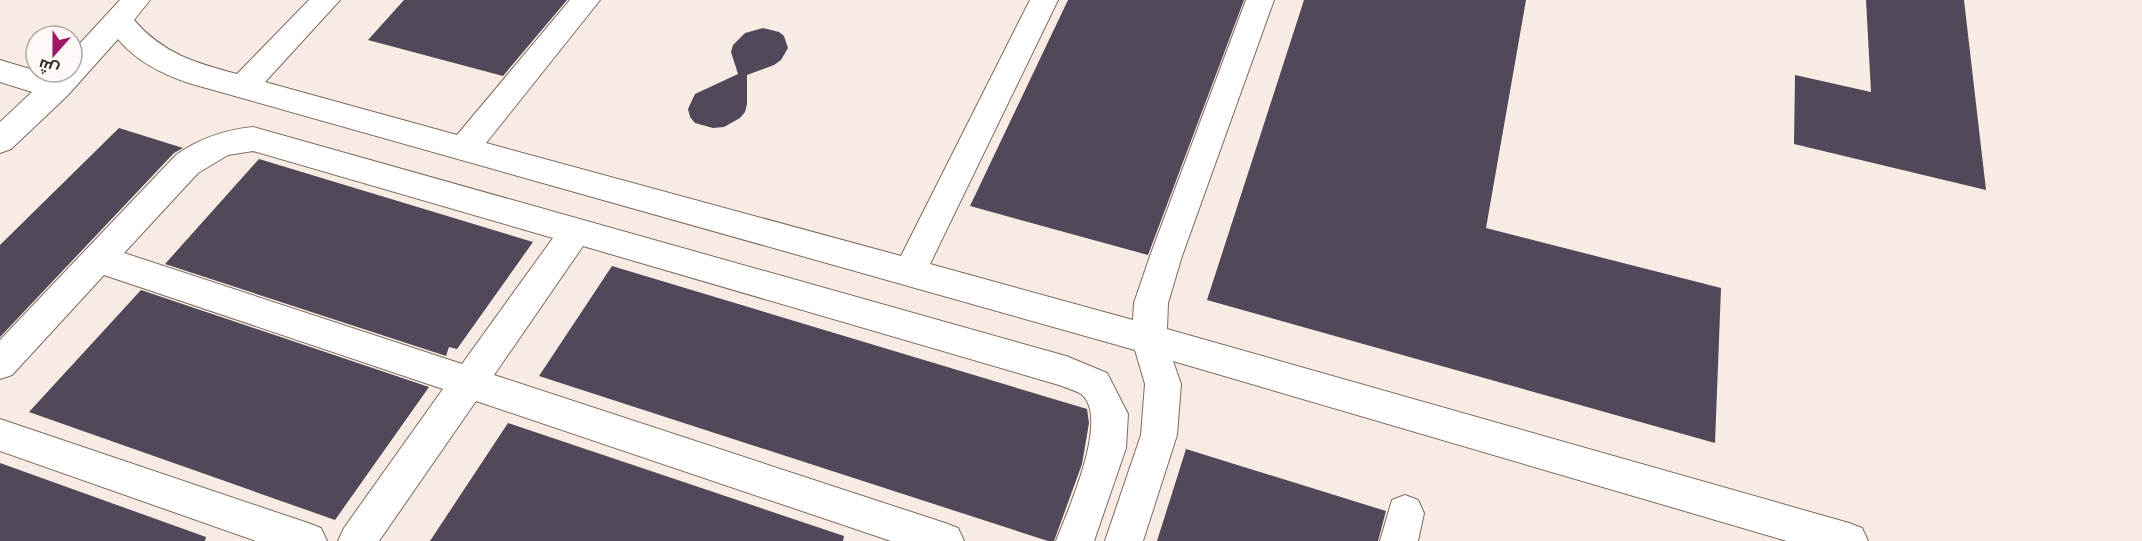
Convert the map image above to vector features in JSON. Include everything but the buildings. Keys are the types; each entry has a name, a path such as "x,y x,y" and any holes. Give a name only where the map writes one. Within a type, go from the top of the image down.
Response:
{"lane":[{"path":"242,87 326,0"},
{"path":"464,148 586,0"},
{"path":"909,273 1044,0"},
{"path":"1124,541 1159,435 1163,384 1149,339 1151,303 1260,0"},
{"path":"84,58 127,10 139,45 166,62 192,74 1149,339 1849,541"},
{"path":"0,71 24,73"},
{"path":"0,141 60,84"},
{"path":"0,364 187,164 207,149 228,141 253,139 1066,371 1095,384 1110,414 1108,448 1075,541"},
{"path":"357,541 575,232"},
{"path":"99,259 468,384 945,541"},
{"path":"0,435 308,541"}],"shaded area":[{"path":"0,0 2142,0 2142,541 0,541"}]}
